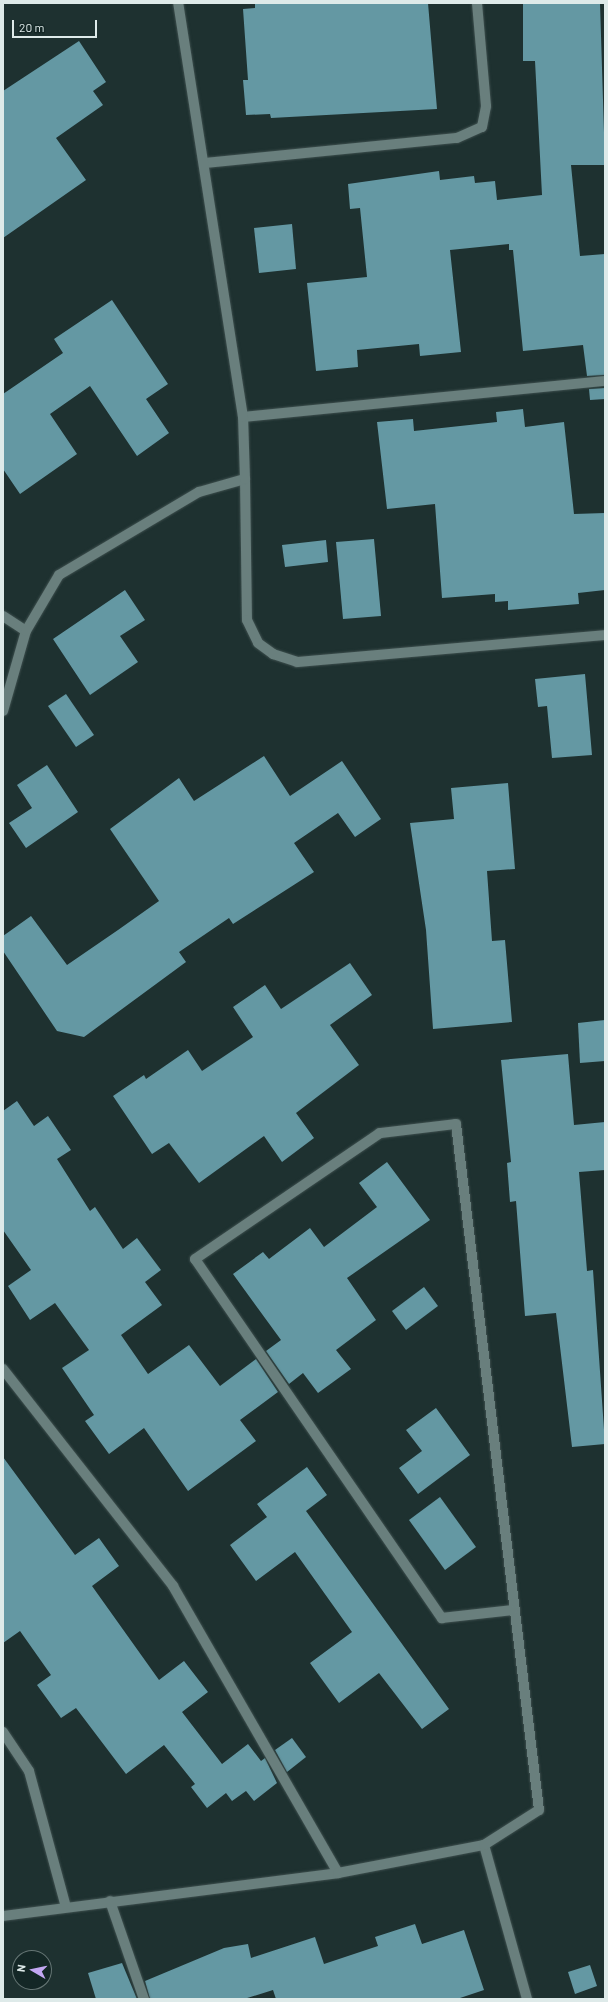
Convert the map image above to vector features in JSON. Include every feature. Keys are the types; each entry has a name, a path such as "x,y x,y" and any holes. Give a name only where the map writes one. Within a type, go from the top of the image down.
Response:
{"street":[{"path":"178,3 205,163 243,417 247,620 258,643 273,654 297,662 605,635"},
{"path":"205,163 457,138 482,127 486,106 477,3"},
{"path":"243,417 605,381"},
{"path":"3,711 26,631 59,576 199,492 245,478"},
{"path":"3,616 26,631"},
{"path":"3,1916 110,1901 338,1873 484,1845 539,1810 513,1610 456,1124 380,1133 195,1259 442,1618 513,1610"},
{"path":"3,1369 172,1586 338,1873"},
{"path":"3,1732 29,1771 66,1907"},
{"path":"484,1845 527,1999"},
{"path":"110,1901 144,1999"}],"building":[{"path":"255,3 428,3 437,109 271,118 270,114 246,115 243,80 248,80 243,9 255,8"},
{"path":"523,3 600,3 605,165 571,165 580,256 605,254 605,375 587,376 583,345 523,351 513,250 509,250 509,244 450,250 461,352 420,356 419,344 357,350 358,367 316,371 307,283 367,277 360,208 350,209 348,184 439,171 440,180 474,176 475,183 495,181 497,200 542,195 535,61 523,61"},
{"path":"79,41 106,82 93,91 103,105 56,138 86,180 3,238 3,91"},
{"path":"292,224 296,269 259,273 254,228"},
{"path":"112,300 168,384 146,399 169,433 137,456 90,386 50,414 77,454 20,494 3,469 3,394 63,353 54,339"},
{"path":"605,388 605,399 590,400 589,389"},
{"path":"523,409 525,427 564,422 574,514 605,513 605,590 578,593 579,604 508,610 508,601 495,602 495,594 442,598 435,504 387,509 377,422 413,419 414,431 497,422 496,412"},
{"path":"374,539 381,616 343,619 336,542"},
{"path":"326,540 328,562 285,567 282,545"},
{"path":"125,590 145,620 120,636 138,662 90,695 53,639"},
{"path":"585,674 592,755 552,758 547,706 538,707 535,679"},
{"path":"66,694 94,735 76,747 48,706"},
{"path":"264,756 290,796 342,761 381,819 355,837 338,813 294,843 314,872 233,924 229,918 179,952 186,962 84,1037 57,1031 3,951 3,936 31,916 67,965 118,930 159,901 110,829 179,778 194,801"},
{"path":"47,765 78,812 26,848 9,823 32,808 17,785"},
{"path":"508,783 515,869 487,871 492,941 505,940 512,1022 433,1029 426,930 410,823 454,819 451,788"},
{"path":"350,963 372,995 330,1025 359,1065 296,1113 314,1138 282,1162 264,1136 199,1183 169,1143 152,1154 113,1096 144,1075 146,1079 188,1050 202,1071 253,1037 233,1007 265,985 281,1009"},
{"path":"605,1020 605,1061 580,1063 578,1023"},
{"path":"568,1054 574,1125 605,1122 605,1170 579,1172 587,1271 593,1270 605,1444 572,1447 556,1313 525,1316 516,1201 510,1202 507,1163 511,1162 501,1060"},
{"path":"17,1101 34,1126 48,1116 71,1150 57,1159 90,1211 95,1207 123,1249 137,1238 161,1270 145,1282 162,1305 121,1335 148,1374 189,1345 220,1386 256,1359 278,1392 240,1420 256,1441 188,1491 144,1428 109,1454 85,1421 94,1415 62,1368 89,1350 55,1303 30,1320 8,1286 31,1270 3,1230 3,1111"},
{"path":"387,1162 430,1220 347,1278 376,1320 336,1350 351,1369 318,1393 303,1373 289,1384 266,1351 281,1340 233,1274 263,1252 269,1259 310,1228 324,1247 377,1207 359,1183"},
{"path":"424,1287 438,1306 406,1330 392,1311"},
{"path":"436,1408 470,1455 418,1494 399,1468 422,1451 406,1430"},
{"path":"3,1457 75,1555 99,1538 119,1566 92,1586 159,1680 184,1661 208,1692 182,1712 222,1764 248,1744 261,1761 265,1758 277,1783 254,1801 246,1791 232,1801 226,1793 207,1808 191,1787 195,1784 164,1745 126,1774 76,1708 61,1718 37,1685 51,1675 20,1631 3,1643"},
{"path":"307,1467 327,1495 306,1511 449,1709 422,1729 379,1673 339,1703 310,1663 352,1632 295,1552 256,1581 230,1545 267,1517 257,1504"},
{"path":"440,1497 476,1547 445,1570 409,1520"},
{"path":"292,1738 306,1757 287,1772 275,1750"},
{"path":"415,1924 422,1944 464,1930 484,1990 457,1999 276,1999 273,1990 244,1999 150,1999 145,1981 224,1948 248,1944 251,1958 315,1937 324,1964 378,1946 375,1937"},
{"path":"122,1963 137,1999 96,1999 88,1973"},
{"path":"590,1965 597,1986 575,1994 568,1972"}]}
